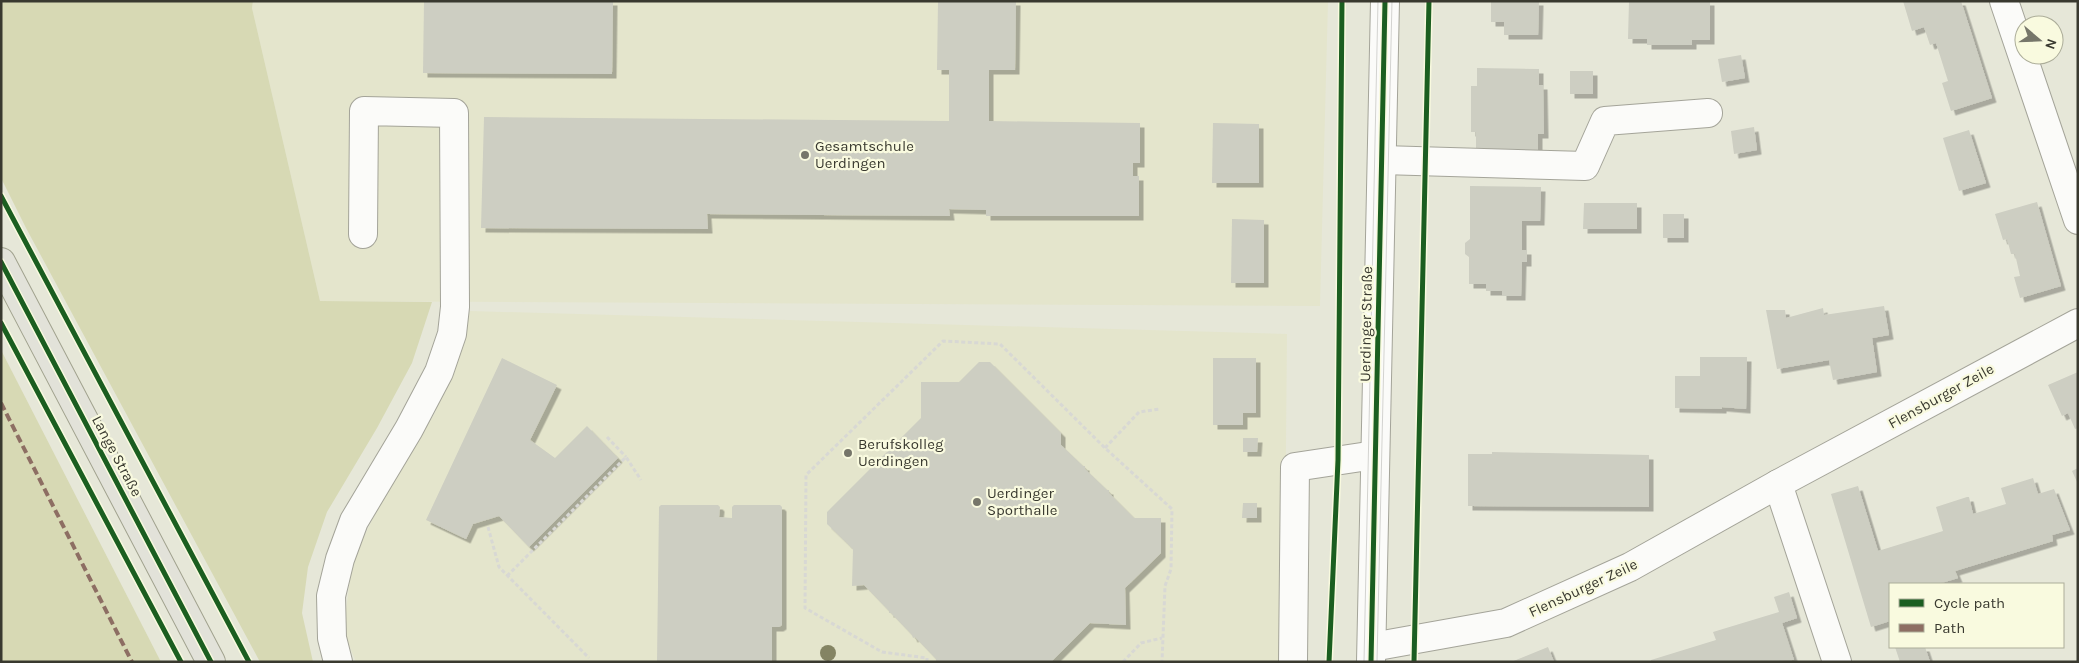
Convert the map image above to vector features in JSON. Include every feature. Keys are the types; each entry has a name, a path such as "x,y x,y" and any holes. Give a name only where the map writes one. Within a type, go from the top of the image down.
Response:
{"main road":[{"name":"Lange Straße","path":"1,262 211,662"}],"street":[{"name":"Uerdinger Straße","path":"1372,654 1385,1"},
{"path":"2004,1 2078,220"},
{"path":"338,662 332,638 331,596 340,559 354,521 409,428 439,372 452,334 455,307 454,113 364,112 363,234"},
{"path":"1382,160 1585,166 1605,121 1708,113"},
{"name":"Flensburger Zeile","path":"1372,654 1506,623 1630,567 1778,484 2078,323"},
{"path":"1293,662 1295,467 1375,455"},
{"path":"1778,484 1837,662"}],"path":[{"path":"927,662 927,658 882,652 805,608 806,475 943,341 1000,344 1105,448 1172,509 1171,569 1165,586 1162,662"},
{"path":"1105,448 1139,412 1160,409"},
{"path":"608,437 626,457 641,480"},
{"path":"507,576 626,457"},
{"path":"488,527 499,568 589,658"},
{"path":"1123,662 1141,643 1162,638"}],"shaded area":[{"path":"1,1 253,1 252,8 320,301 432,302 412,363 377,428 327,512 308,567 302,613 313,662 260,662 26,228 1,178"},
{"name":"Gesamtschule Uerdingen","path":"253,1 1328,1 1320,306 320,301 252,8"},
{"name":"Berufskolleg Uerdingen","path":"470,311 1287,334 1284,662 356,662 343,631 353,559 386,492 435,413"},
{"path":"1,350 161,662 1,662"}],"building":[{"path":"424,1 613,1 612,74 423,73"},
{"path":"938,1 1016,1 1015,70 989,70 989,121 1140,123 1140,163 1133,163 1133,176 1139,176 1139,216 986,216 986,210 949,209 950,216 707,214 708,229 481,228 484,117 949,121 949,70 937,70"},
{"path":"1491,1 1539,1 1538,35 1504,35 1504,22 1491,22"},
{"path":"1629,1 1710,1 1710,40 1692,40 1692,45 1647,45 1647,39 1628,39"},
{"path":"1903,1 1961,1 1992,98 1951,111 1942,83 1948,81 1936,43 1930,45 1924,27 1912,31"},
{"path":"1741,55 1745,78 1722,82 1718,59"},
{"path":"1477,68 1539,69 1539,85 1543,85 1544,134 1538,134 1538,150 1476,150 1476,132 1471,132 1471,86 1477,86"},
{"path":"1570,71 1593,71 1593,94 1570,94"},
{"path":"1213,123 1259,124 1259,183 1212,183"},
{"path":"1754,127 1757,150 1734,154 1731,131"},
{"path":"1969,130 1986,183 1959,191 1943,138"},
{"path":"1470,186 1541,187 1540,221 1522,221 1522,250 1527,250 1527,262 1522,262 1521,296 1502,296 1502,291 1486,291 1486,284 1469,284 1469,257 1465,254 1465,243 1470,239"},
{"path":"2037,202 2061,286 2020,298 2014,277 2020,276 2015,254 2011,254 2007,239 2003,240 1995,214"},
{"path":"1584,203 1637,203 1637,229 1583,229"},
{"path":"1663,214 1684,214 1684,238 1663,238"},
{"path":"1232,219 1264,220 1264,283 1231,283"},
{"path":"1884,306 1889,335 1872,338 1877,372 1833,380 1829,360 1777,369 1766,310 1785,310 1786,318 1823,308 1824,315"},
{"path":"1700,357 1747,357 1746,409 1722,407 1722,409 1675,408 1675,376 1700,376"},
{"path":"502,358 557,385 530,440 555,458 587,426 618,458 529,547 499,516 473,524 466,539 426,520"},
{"path":"1213,358 1256,358 1256,413 1243,413 1243,425 1213,425"},
{"name":"Uerdinger Sporthalle","path":"979,362 990,362 1061,433 1061,445 1109,490 1109,493 1134,518 1161,518 1161,553 1125,588 1126,625 1090,623 1051,662 936,661 864,585 852,586 853,549 827,524 827,512 921,418 921,382 959,382"},
{"path":"2078,372 2078,428 2075,429 2068,413 2062,416 2048,385"},
{"path":"1243,438 1258,438 1257,452 1243,452"},
{"path":"1492,452 1649,455 1649,507 1468,506 1468,454 1492,454"},
{"path":"2078,468 2078,484 2072,471"},
{"path":"2033,478 2038,494 2054,489 2070,530 2052,535 2053,541 1955,571 1958,578 1941,583 1889,583 1889,621 1871,627 1831,494 1858,486 1878,551 1943,531 1936,507 1967,497 1969,497 1973,514 2006,504 2001,488"},
{"path":"1243,503 1257,503 1257,518 1242,518"},
{"path":"661,505 718,505 720,507 719,517 732,518 732,507 734,505 780,505 782,507 782,625 772,627 772,662 657,662 659,507"},
{"path":"1789,592 1797,618 1782,623 1794,660 1651,662 1651,660 1716,640 1713,632 1779,612 1774,597"},
{"path":"1548,647 1554,662 1511,662"},
{"path":"1895,648 1925,648 1930,662 1900,662"}],"tram line":[{"path":"1364,662 1378,1"},
{"path":"1377,662 1392,1"}],"marked path":[{"path":"1,403 132,662"}],"cycle path":[{"path":"1329,662 1338,460 1342,1"},
{"path":"1371,662 1385,1"},
{"path":"1414,662 1429,1"},
{"path":"1,196 249,662"},
{"path":"1,262 211,662"},
{"path":"1,323 181,662"}],"place":[{"name":"Gesamtschule Uerdingen","path":"805,155"},
{"name":"Berufskolleg Uerdingen","path":"848,453"},
{"name":"Uerdinger Sporthalle","path":"977,502"}]}
